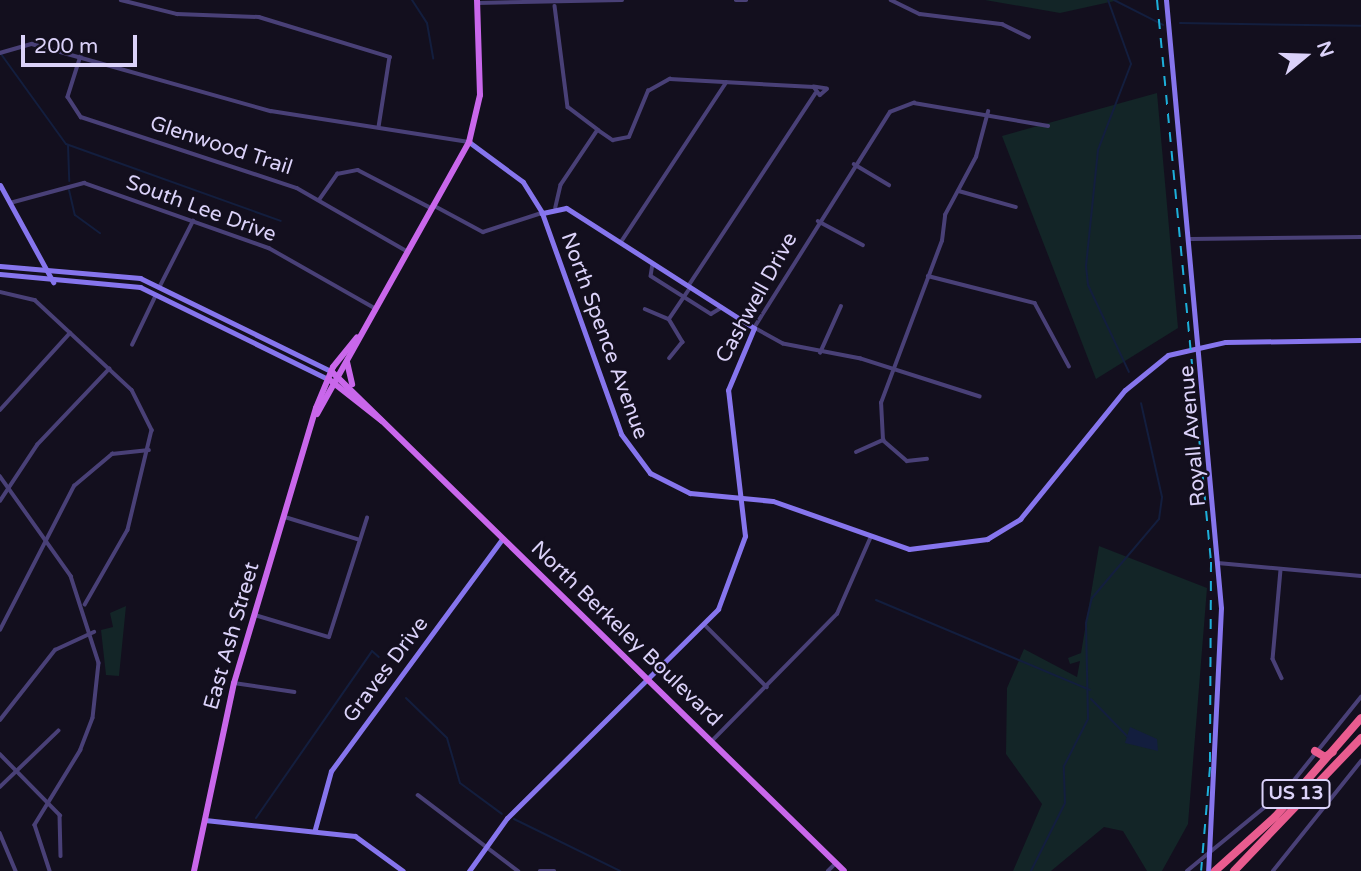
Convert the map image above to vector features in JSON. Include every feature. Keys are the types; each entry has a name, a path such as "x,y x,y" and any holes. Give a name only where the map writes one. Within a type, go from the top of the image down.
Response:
{"highway":[{"name":"US 13","path":"1215,871 1320,769 1361,718"},
{"name":"US 13","path":"1234,871 1361,737"},
{"path":"1315,751 1325,757 1340,745"},
{"path":"1315,751 1320,769"}],"main road":[{"name":"East Ash Street","path":"194,871 234,683 317,414 335,373 468,142 480,95 477,2"},
{"name":"East Ash Street","path":"335,373 347,359 357,337"},
{"path":"347,359 355,389"},
{"name":"North Berkeley Boulevard","path":"335,373 355,389 384,422 502,539 844,871"},
{"name":"North Berkeley Boulevard","path":"331,381 384,422"}],"street":[{"path":"121,0 177,14 259,17 390,57 379,127"},
{"path":"477,2 555,6 622,0"},
{"path":"736,0 746,0"},
{"path":"891,0 920,14 1002,24 1029,37"},
{"name":"Royall Avenue","path":"1166,0 1202,344 1218,563 1220,695 1208,871"},
{"path":"555,6 568,107 613,140 629,137 657,83 726,83 827,89 815,94 669,318"},
{"path":"1,52 32,44 271,111 468,142"},
{"name":"Glenwood Trail","path":"81,57 68,97 81,117 319,200 405,250"},
{"path":"621,242 726,83"},
{"path":"814,87 815,94"},
{"name":"Cashwell Drive","path":"469,871 513,812 704,625 738,563 745,497 728,390 754,328 881,120 901,106 988,112 1048,126"},
{"path":"927,459 907,461 883,440 878,419 893,369 928,276 945,215 959,191 988,112"},
{"path":"556,208 561,186 598,130"},
{"name":"North Spence Avenue","path":"468,142 514,172 542,213 634,457 670,486 707,497 773,500 870,539 909,549 987,539 1050,489 1125,390 1156,362 1202,344 1361,340"},
{"path":"854,164 889,185"},
{"path":"319,200 337,174 358,170 483,232 556,208 566,208 754,328 820,353 893,369 980,397"},
{"name":"South Lee Drive","path":"9,203 83,183 268,248 373,307"},
{"path":"0,186 53,282"},
{"path":"959,191 1016,207"},
{"path":"132,345 193,221"},
{"path":"818,221 863,246"},
{"path":"1191,239 1361,237"},
{"path":"653,264 650,276 713,315 721,308"},
{"path":"0,266 48,272 109,273 160,285 335,373"},
{"path":"0,274 53,282 113,282 157,293 331,381"},
{"path":"928,276 1035,303 1069,366"},
{"path":"1,292 35,300 109,369 145,408 149,450 128,530 85,606"},
{"path":"820,353 841,306"},
{"path":"645,309 669,318 683,342 670,358"},
{"path":"0,410 70,333"},
{"path":"0,501 7,486 37,444 109,369"},
{"path":"856,452 883,440"},
{"path":"0,630 43,537 93,465 112,454 149,450"},
{"path":"0,476 43,537 85,606 94,632 99,682 93,718 81,750 35,824 50,871"},
{"path":"285,517 360,540"},
{"path":"253,615 330,637 367,518"},
{"name":"Graves Drive","path":"315,829 331,772 502,539"},
{"path":"712,741 837,614 870,539"},
{"path":"1218,563 1361,576"},
{"path":"1281,570 1273,659 1282,678"},
{"path":"704,625 767,687"},
{"path":"0,720 55,650 94,632"},
{"path":"234,683 294,692"},
{"path":"1187,871 1279,797 1361,697"},
{"path":"0,788 58,731"},
{"path":"0,754 14,772 47,802 63,824 61,856"},
{"path":"1273,871 1361,762"},
{"path":"418,795 518,871"},
{"path":"205,820 315,829 355,836 403,871"},
{"path":"0,833 16,871"},
{"path":"828,871 836,863"},
{"path":"540,871 554,871"}],"shaded area":[{"path":"985,0 1119,0 1060,13"},
{"path":"1157,93 1178,328 1096,379 1002,136"},
{"path":"1099,546 1207,588 1188,824 1162,871 1147,871 1123,831 1104,827 1051,871 1013,871 1042,804 1006,754 1007,688 1024,649 1077,677 1080,661 1070,664 1068,658 1081,653"},
{"path":"126,606 119,676 106,675 101,630 113,627 110,613"}],"water":[{"path":"1130,727 1157,739 1158,751 1125,743"}],"waterway":[{"path":"412,0 427,23 433,58"},
{"path":"1108,0 1131,64 1098,150 1086,266 1088,285 1129,372"},
{"path":"1114,0 1163,25"},
{"path":"1180,23 1361,26"},
{"path":"1,54 66,144 281,221"},
{"path":"68,145 69,181"},
{"path":"69,190 75,215 100,233"},
{"path":"1031,871 1065,803 1064,766 1088,719 1086,623 1092,598 1159,519 1162,497 1141,403"},
{"path":"876,600 1090,690"},
{"path":"256,818 372,651 379,657"},
{"path":"406,698 447,738 460,783 502,814"},
{"path":"1091,699 1128,737"},
{"path":"514,819 620,871"}],"railway":[{"path":"1157,0 1211,562 1210,767 1201,871"}]}
